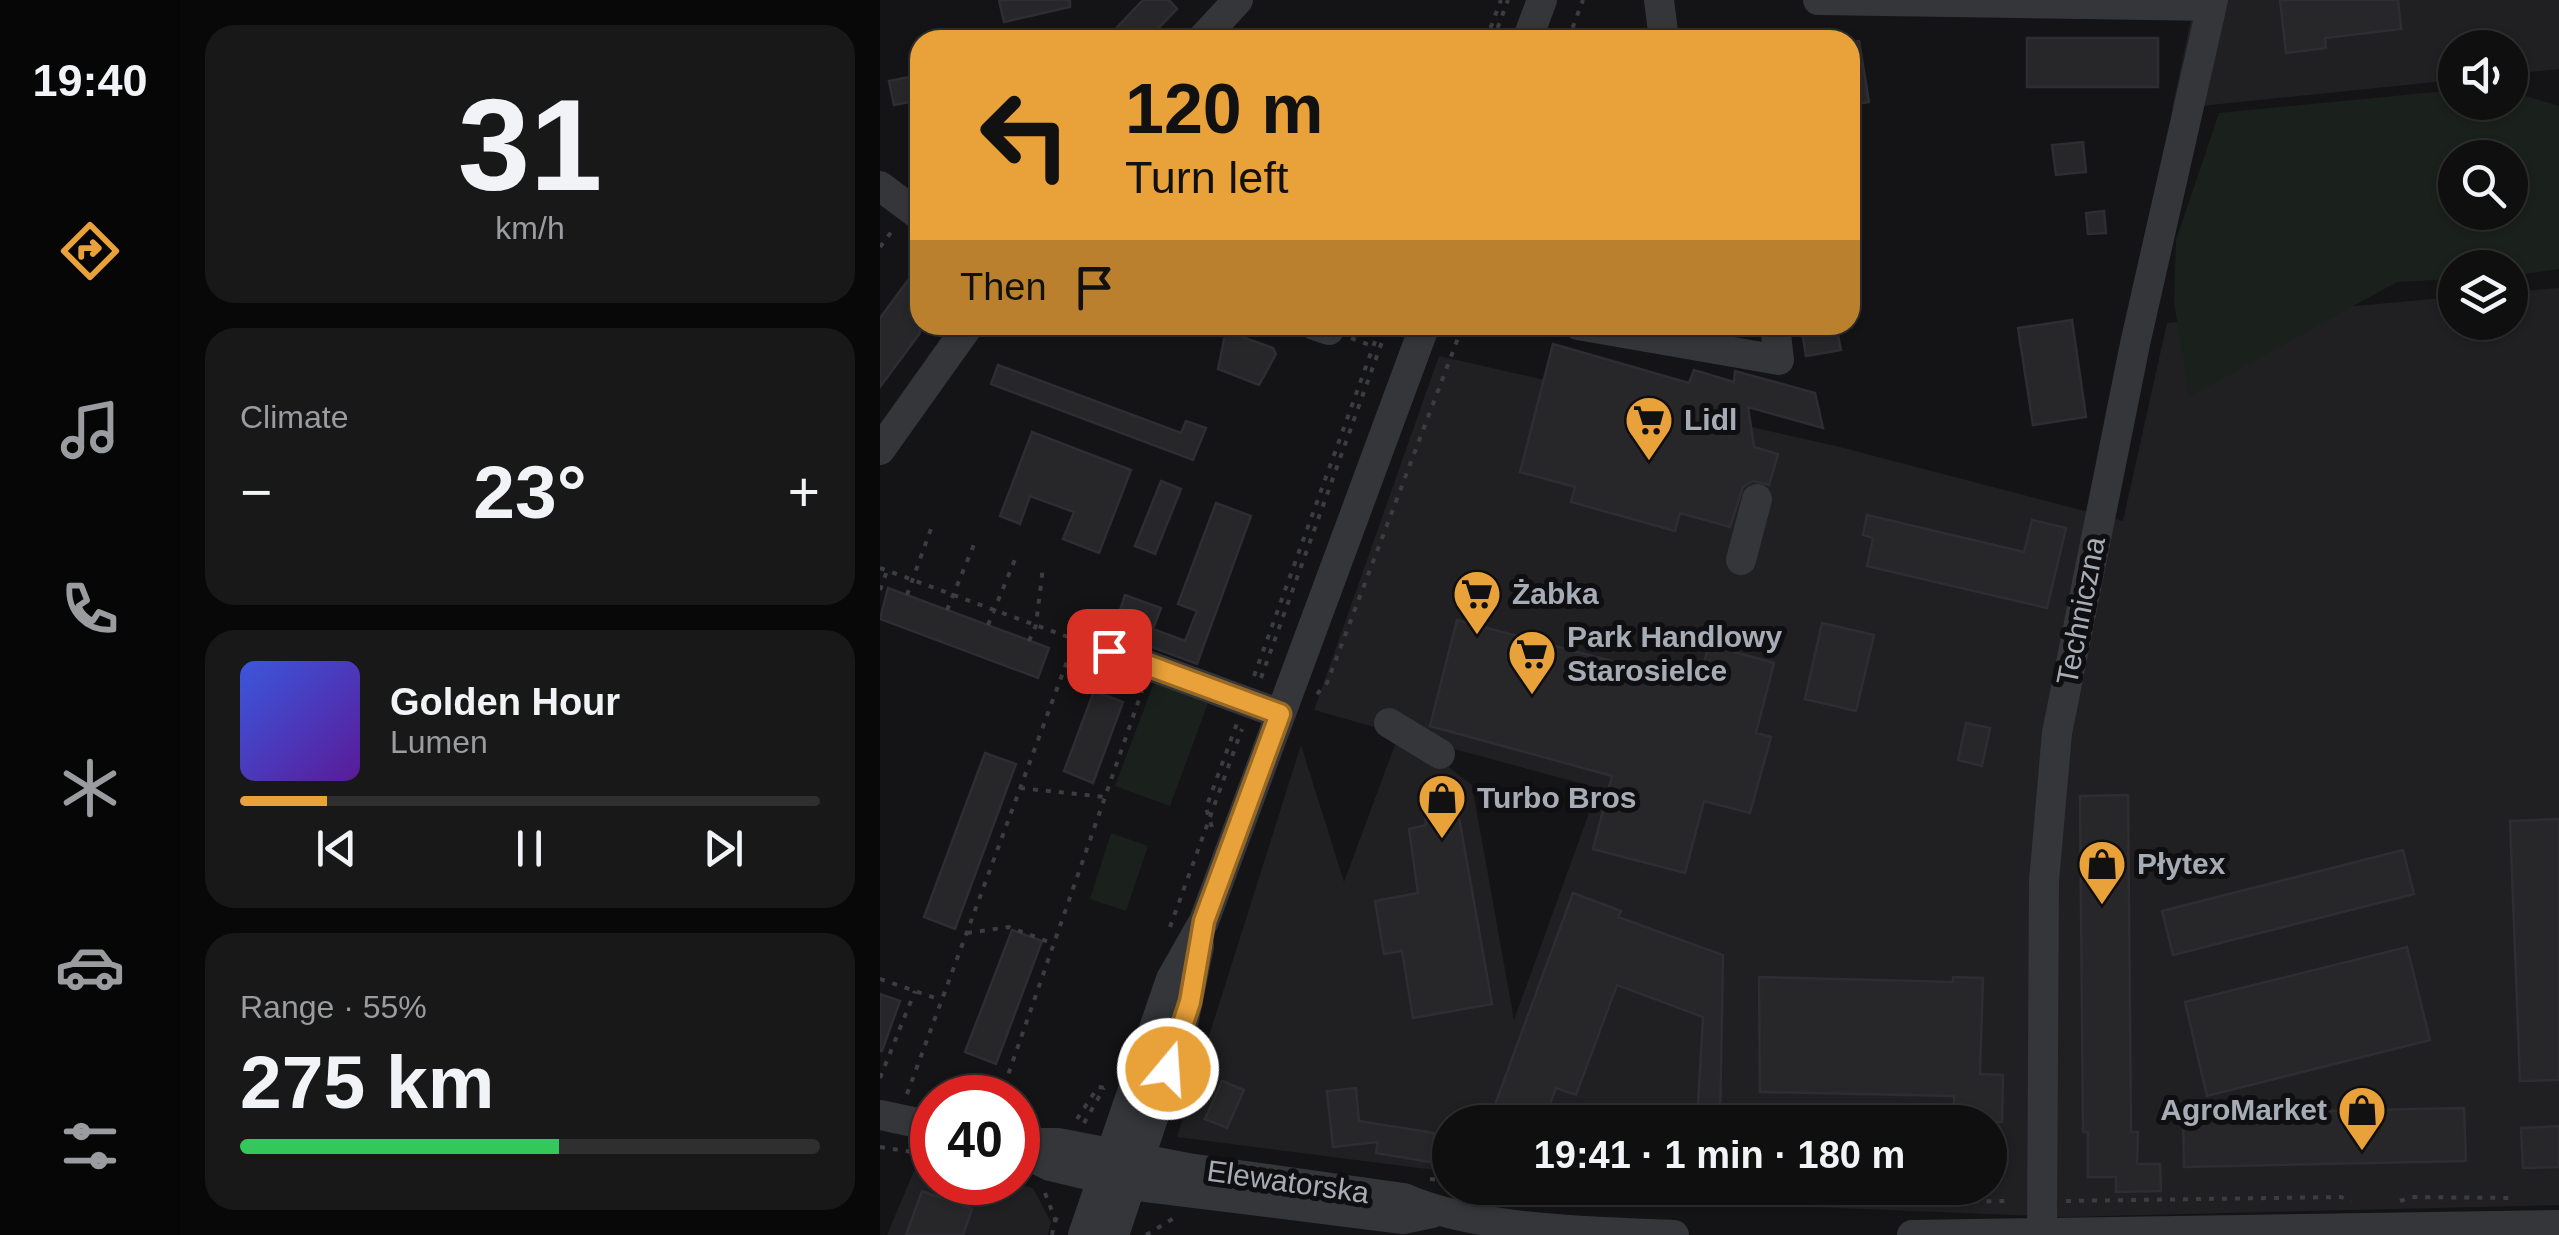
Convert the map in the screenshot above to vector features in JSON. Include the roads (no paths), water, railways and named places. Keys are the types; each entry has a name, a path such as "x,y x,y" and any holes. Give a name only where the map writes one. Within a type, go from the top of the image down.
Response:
{"street":[{"path":"1532,30 1542,0"},
{"path":"1659,0 1663,30"},
{"path":"1818,0 2212,3"},
{"name":"Techniczna","path":"2027,1234 2043,1201 2044,881 2056,733 2135,344 2212,3"},
{"path":"1207,30 1226,4"},
{"path":"880,186 910,208"},
{"path":"880,450 962,335"},
{"path":"1114,1235 1120,1169 1171,979 1204,921 1266,709 1421,335"},
{"path":"1707,336 1779,360 1776,335"},
{"path":"1741,560 1757,499"},
{"path":"1109,651 1266,709"},
{"path":"1390,723 1440,754"},
{"path":"880,1115 910,1121"},
{"name":"Elewatorska","path":"1040,1151 1120,1169 1403,1219 1435,1212 1608,1232 1674,1235"},
{"path":"1083,1235 1120,1169"},
{"path":"1912,1235 2559,1225"}],"place":[{"name":"Lidl","path":"1649,462"},
{"name":"Żabka","path":"1477,636"},
{"name":"Park Handlowy Starosielce","path":"1532,696"},
{"name":"Turbo Bros","path":"1442,840"},
{"name":"Płytex","path":"2102,906"},
{"name":"AgroMarket","path":"2362,1152"}]}
